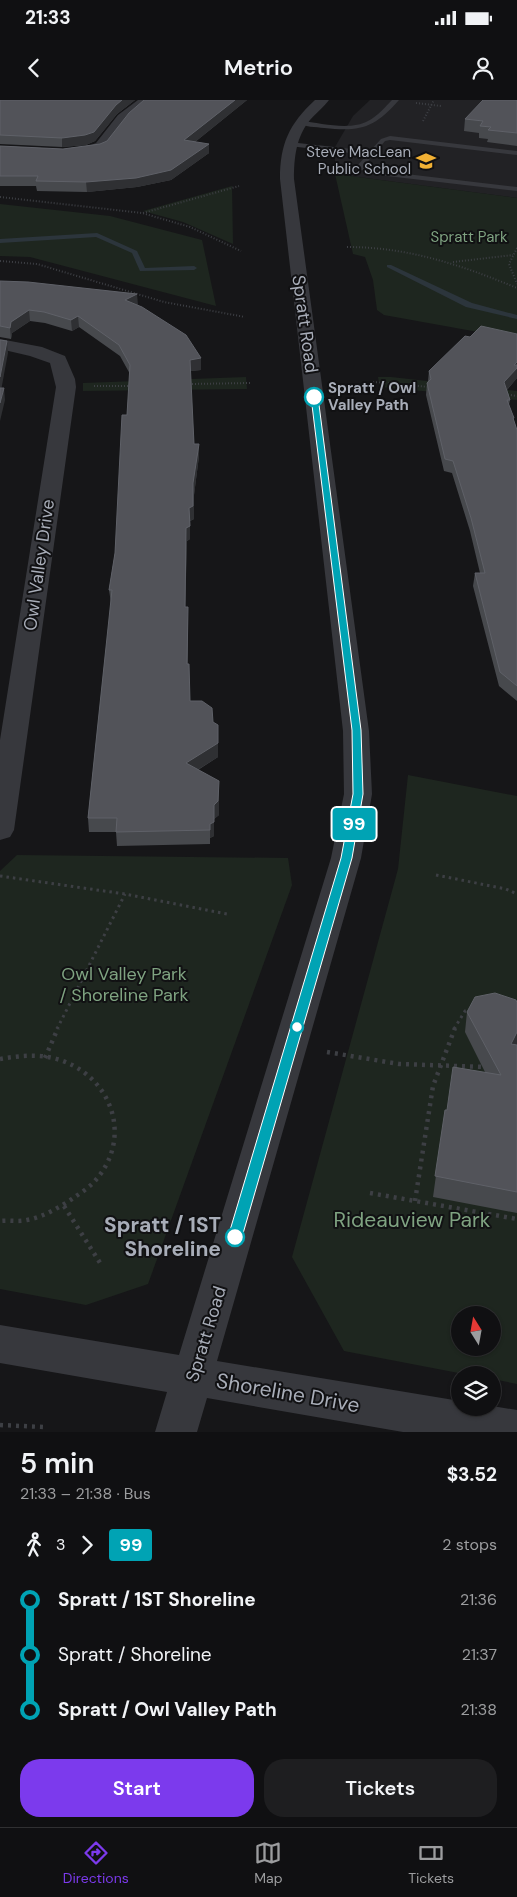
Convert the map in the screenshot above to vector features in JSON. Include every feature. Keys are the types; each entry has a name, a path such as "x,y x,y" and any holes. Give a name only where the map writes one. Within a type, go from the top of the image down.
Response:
{"street":[{"path":"0,150 64,153 95,149 101,146 122,118 146,100"},
{"path":"295,133 323,100"},
{"name":"Spratt Road","path":"176,1432 292,1046 346,858 355,819 358,779 356,730 289,203 287,167 295,133"},
{"name":"Owl Valley Drive","path":"0,344 35,351 58,360 65,378 66,387 0,830"},
{"name":"Shoreline Drive","path":"0,1344 517,1431"}],"lane":[{"path":"295,133 372,123 396,100"},
{"path":"295,133 372,153"},
{"path":"517,153 394,138 383,140 360,166 363,170 517,189"}],"path":[{"path":"142,213 239,186"},
{"path":"0,197 142,213 190,227 241,251"},
{"path":"347,247 390,247 452,262 517,288"},
{"path":"517,248 510,268 517,284"},
{"path":"452,262 513,255"},
{"path":"0,261 37,264 164,302 245,317"},
{"path":"373,382 429,387"},
{"path":"182,384 250,383"},
{"path":"66,387 133,386"},
{"path":"498,394 517,396"},
{"path":"436,875 517,894"},
{"path":"0,876 126,894 228,914"},
{"path":"45,1058 50,1043 126,894"},
{"path":"415,1201 433,1086 457,1022 464,1012 479,1008"},
{"path":"292,1046 398,1064 492,1067"},
{"path":"0,1059 27,1055 59,1059 88,1073 107,1094 117,1125 112,1154 95,1182 64,1206 26,1220 0,1221"},
{"path":"370,1193 517,1219"},
{"path":"64,1206 102,1266"},
{"path":"0,1425 44,1427"}],"shaded area":[{"name":"Steve MacLean Public School","path":"370,100 517,100 517,198 335,174 335,147 353,116"}],"green space":[{"name":"Spratt Park","path":"335,174 517,198 517,339 384,315 377,310 373,280 365,257 353,254"},
{"path":"232,186 233,244 183,222 143,211"},
{"path":"0,204 110,216 202,240 216,306 30,257 0,256"},
{"path":"246,377 247,389 83,391 83,383"},
{"path":"378,377 517,391 517,400 380,387"},
{"name":"Rideauview Park","path":"408,775 517,796 517,1384 501,1381 501,1366 451,1366 451,1372 344,1351 292,1257 398,869"},
{"name":"Owl Valley Park / Shoreline Park","path":"17,855 288,858 292,885 148,1284 86,1305 0,1289 0,871"}],"building":[{"path":"0,100 122,100 94,132 62,138 0,135"},
{"path":"144,100 235,100 184,140 209,144 171,170 136,178 86,182 36,181 38,176 0,176 0,146 63,149 100,144 107,141 129,113"},
{"path":"483,100 517,100 517,133 488,130 491,127 480,126 483,121 465,119"},
{"path":"0,281 28,282 137,294 125,300 142,307 186,335 201,358 190,360 194,444 199,444 193,483 193,506 189,508 190,526 186,528 185,607 188,607 187,664 189,664 190,701 202,701 212,708 213,722 218,725 218,743 186,763 219,781 218,801 214,805 214,822 210,824 210,830 116,832 117,818 88,818 112,590 109,590 115,553 122,415 127,415 130,365 119,345 78,316 71,320 44,312 29,310 11,322 10,328 0,326"},
{"path":"481,326 517,334 517,362 514,365 517,365 517,368 504,382 510,400 507,400 517,430 517,686 500,672 475,573 485,573 471,518 453,461 445,459 427,383 431,379 429,371 465,336 470,337"},
{"path":"0,340 7,341 0,377"},
{"path":"0,388 4,388 0,403"},
{"path":"495,993 516,1000 517,1003 517,1032 511,1044 517,1045 517,1192 435,1176 453,1067 501,1075 467,1012 475,997"}],"waterway":[{"path":"0,241 97,235 135,252 142,270 194,268"},
{"path":"389,266 469,305 517,317"}],"bus line":[{"name":"99","path":"235,1237 346,858 355,819 358,794 356,730 314,397"}],"place":[{"name":"Steve MacLean Public School","path":"426,161"},
{"name":"Spratt / Owl Valley Path","path":"314,397"},
{"name":"Spratt / 1ST Shoreline","path":"235,1237"}]}
